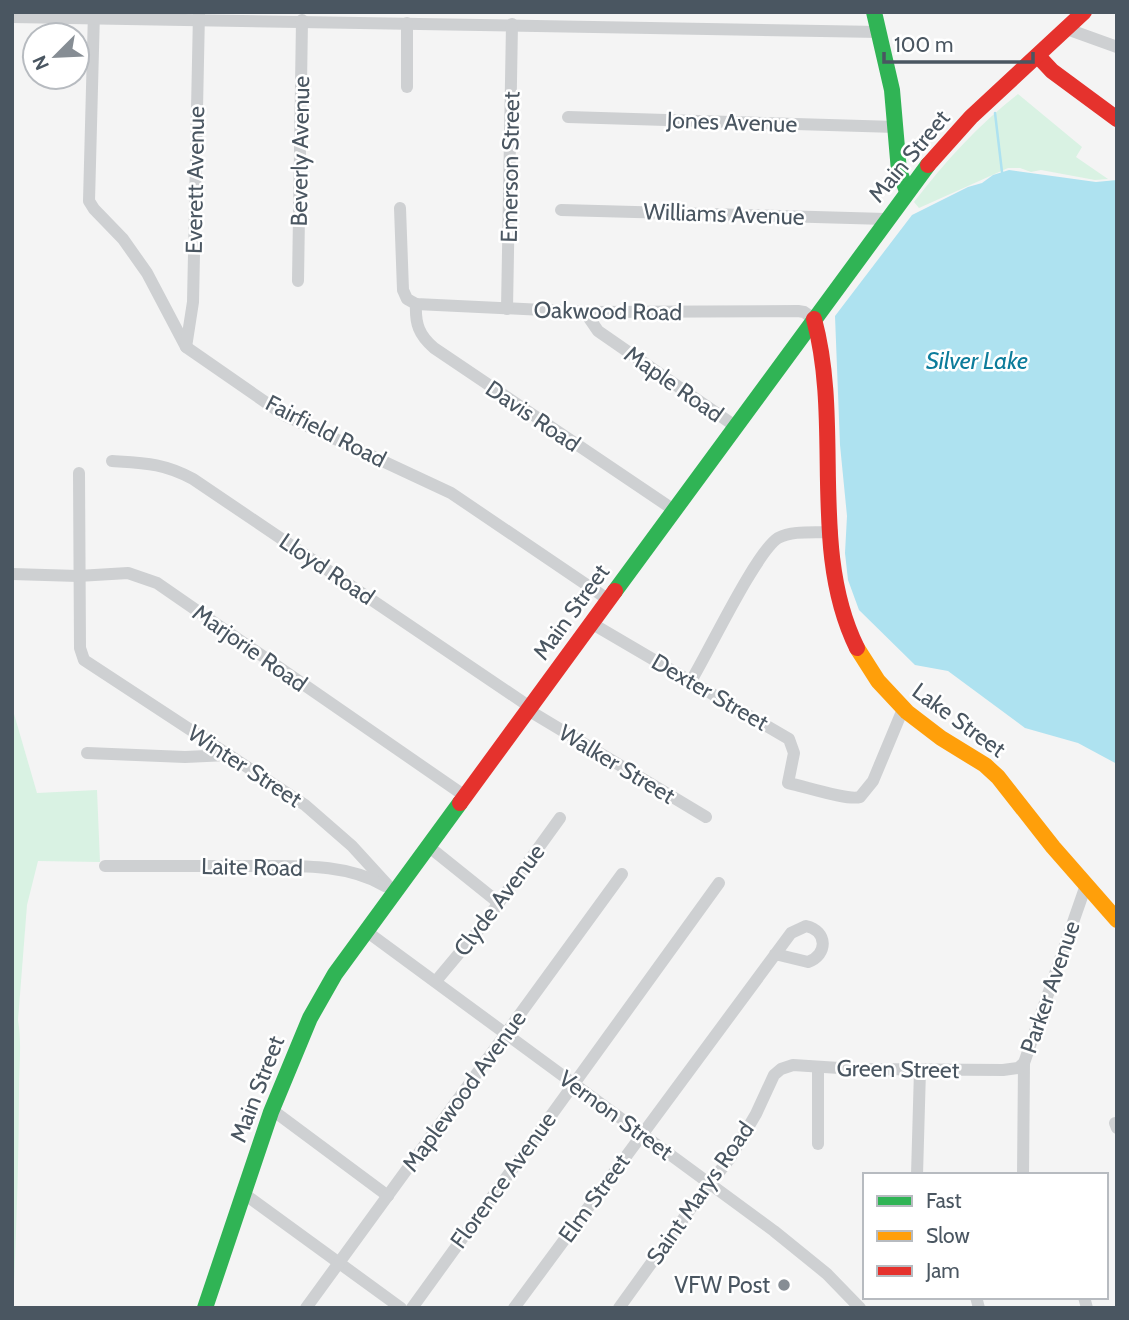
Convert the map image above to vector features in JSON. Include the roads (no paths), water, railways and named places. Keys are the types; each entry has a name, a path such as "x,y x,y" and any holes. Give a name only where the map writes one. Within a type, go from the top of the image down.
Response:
{"main road":[{"path":"874,12 889,71 897,127 898,172 907,191"},
{"name":"Main Street","path":"205,1308 271,1109 312,1012 335,974 907,191 951,138 1084,12"},
{"path":"1038,56 1061,78 1117,119"},
{"name":"Lake Street","path":"814,320 826,400 832,532 841,606 851,634 873,676 903,709 929,730 980,761 999,777 1052,846 1117,920"}],"street":[{"name":"Fairfield Road","path":"94,15 89,195 94,209 123,239 147,273 186,347 284,415 451,493 608,600"},
{"path":"12,17 199,15 407,23 880,32"},
{"name":"Everett Avenue","path":"186,347 193,282 199,15"},
{"name":"Beverly Avenue","path":"298,281 302,20"},
{"path":"407,23 407,87"},
{"name":"Emerson Street","path":"507,309 512,24"},
{"path":"1067,29 1117,47"},
{"name":"Jones Avenue","path":"568,117 897,127"},
{"path":"400,208 404,295 416,304"},
{"name":"Williams Avenue","path":"561,210 886,219"},
{"name":"Oakwood Road","path":"416,304 585,312 798,311 814,320"},
{"name":"Davis Road","path":"416,304 419,331 434,348 674,510"},
{"name":"Maple Road","path":"585,312 598,331 735,426"},
{"name":"Lloyd Road","path":"112,461 157,464 193,479 529,709"},
{"path":"78,576 79,473"},
{"path":"691,681 753,570 774,542 795,533 832,532"},
{"name":"Marjorie Road","path":"12,574 78,576 128,573 157,583 465,796"},
{"name":"Winter Street","path":"78,576 82,656 86,662 291,795 352,846 394,892"},
{"name":"Dexter Street","path":"592,623 790,741 794,752 788,783 849,799 860,797 873,781 903,709"},
{"name":"Walker Street","path":"529,709 706,817"},
{"path":"87,753 198,757 228,755"},
{"name":"Clyde Avenue","path":"436,981 499,903 560,818"},
{"path":"428,846 499,903"},
{"name":"Laite Road","path":"105,866 340,870 374,880 394,892"},
{"name":"Maplewood Avenue","path":"306,1308 622,874"},
{"name":"Florence Avenue","path":"412,1308 719,883"},
{"name":"Parker Avenue","path":"1023,1173 1024,1063 1086,885"},
{"name":"Vernon Street","path":"366,931 803,1254 860,1308"},
{"name":"Elm Street","path":"514,1308 775,954"},
{"name":"Green Street","path":"774,1075 787,1066 1003,1070 1018,1068 1024,1063"},
{"path":"818,1067 818,1144"},
{"path":"917,1173 920,1070"},
{"name":"Saint Marys Road","path":"619,1308 747,1131 774,1075"},
{"path":"271,1109 388,1196"},
{"path":"243,1193 401,1308"}],"water":[{"name":"Silver Lake","path":"1009,170 1096,182 1117,180 1117,764 1078,743 1025,728 948,671 915,665 859,610 848,580 845,553 847,516 840,445 835,316 912,215 968,187 982,183 993,175"}],"waterway":[{"path":"995,113 1002,172"}],"place":[{"name":"VFW Post","path":"784,1285"}]}
